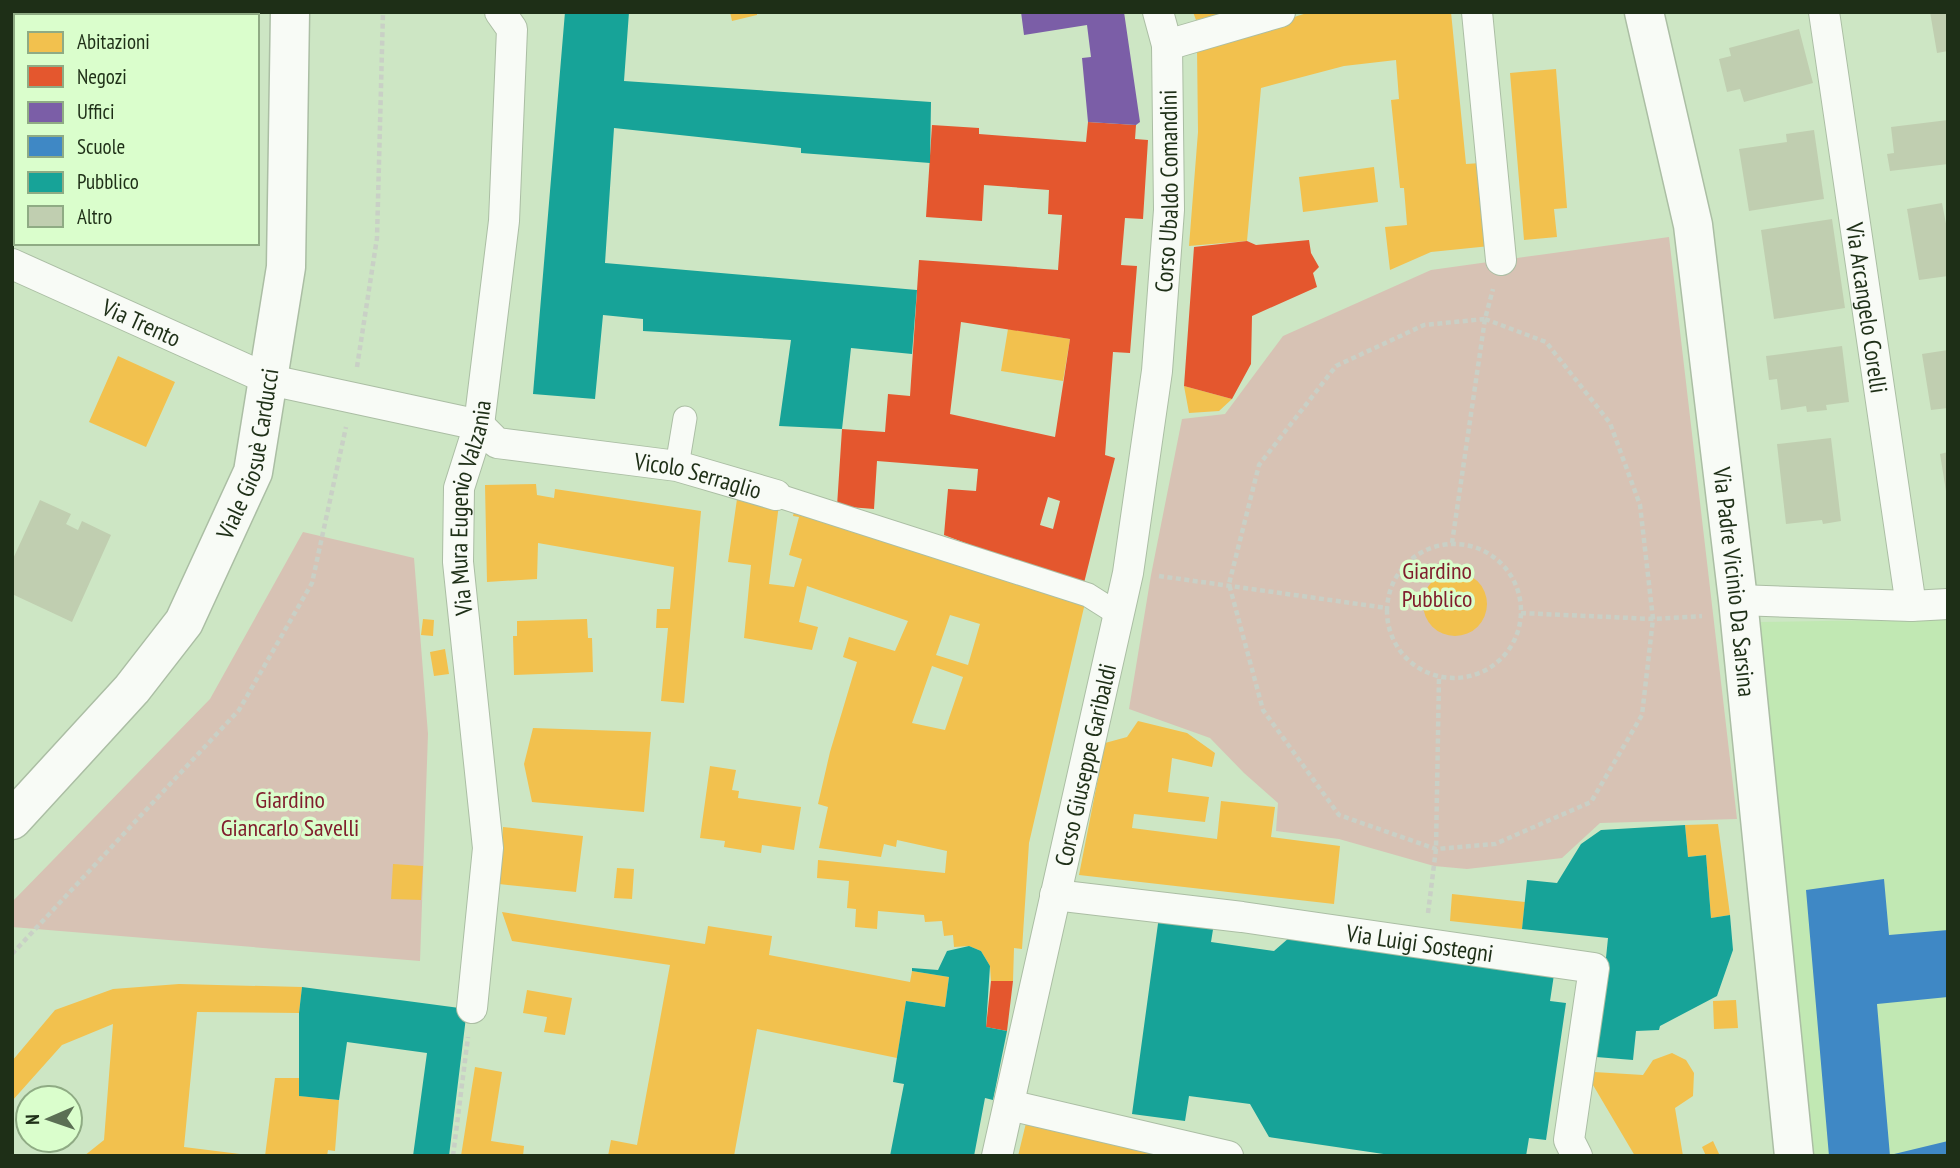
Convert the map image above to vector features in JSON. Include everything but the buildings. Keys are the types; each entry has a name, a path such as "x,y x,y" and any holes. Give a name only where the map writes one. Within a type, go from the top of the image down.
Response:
{"street":[{"name":"Viale Giosuè Carducci","path":"12,820 132,689 184,622 253,471 270,380 286,267 290,12"},
{"name":"Via Mura Eugenio Valzania","path":"472,1009 488,848 458,562 458,488 479,425 504,221 512,29 500,12"},
{"name":"Corso Ubaldo Comandini","path":"1157,371 1169,210 1167,45 1158,12"},
{"path":"1167,45 1280,12"},
{"path":"1477,12 1501,260"},
{"name":"Via Padre Vicinio Da Sarsina","path":"1644,12 1693,225 1725,607 1794,1156"},
{"name":"Via Arcangelo Corelli","path":"1824,12 1911,606"},
{"name":"Via Trento","path":"12,264 270,380"},
{"name":"Corso Giuseppe Garibaldi","path":"997,1156 1128,573 1157,371"},
{"name":"Vicolo Serraglio","path":"270,380 479,425 497,443 677,466 1088,595 1118,614"},
{"path":"677,466 685,418"},
{"path":"1725,607 1948,604"},
{"name":"Via Luigi Sostegni","path":"1055,895 1424,942 1594,968 1569,1140 1577,1156"},
{"path":"1009,1105 1228,1156"}],"path":[{"path":"12,954 239,710 312,583 352,399 377,237 383,12"},
{"path":"1452,543 1485,319 1501,260"},
{"path":"1485,319 1546,342 1610,423 1640,505 1653,619 1642,715 1591,802 1495,844 1436,849 1339,815 1263,710 1229,583 1259,465 1336,366 1424,326 1485,319"},
{"path":"1452,543 1477,547 1507,569 1517,590 1521,613 1509,649 1493,666 1462,678 1439,677 1419,668 1401,653 1390,631 1387,608 1391,586 1403,566 1429,548 1452,543"},
{"path":"1151,575 1229,583 1387,608"},
{"path":"1521,613 1653,619 1725,607"},
{"path":"1424,942 1436,849 1439,677"},
{"path":"453,1156 472,1009"}],"shaded area":[{"path":"1948,619 1948,1156 1810,1156 1759,622"}],"green space":[{"name":"Giardino Pubblico","path":"1669,237 1737,819 1600,823 1562,858 1467,869 1434,866 1339,839 1276,831 1278,803 1210,738 1129,709 1151,575 1182,419 1225,414 1283,336 1431,270"},
{"name":"Giardino Giancarlo Savelli","path":"303,532 414,558 428,734 420,961 12,927 12,902 210,699"}]}
